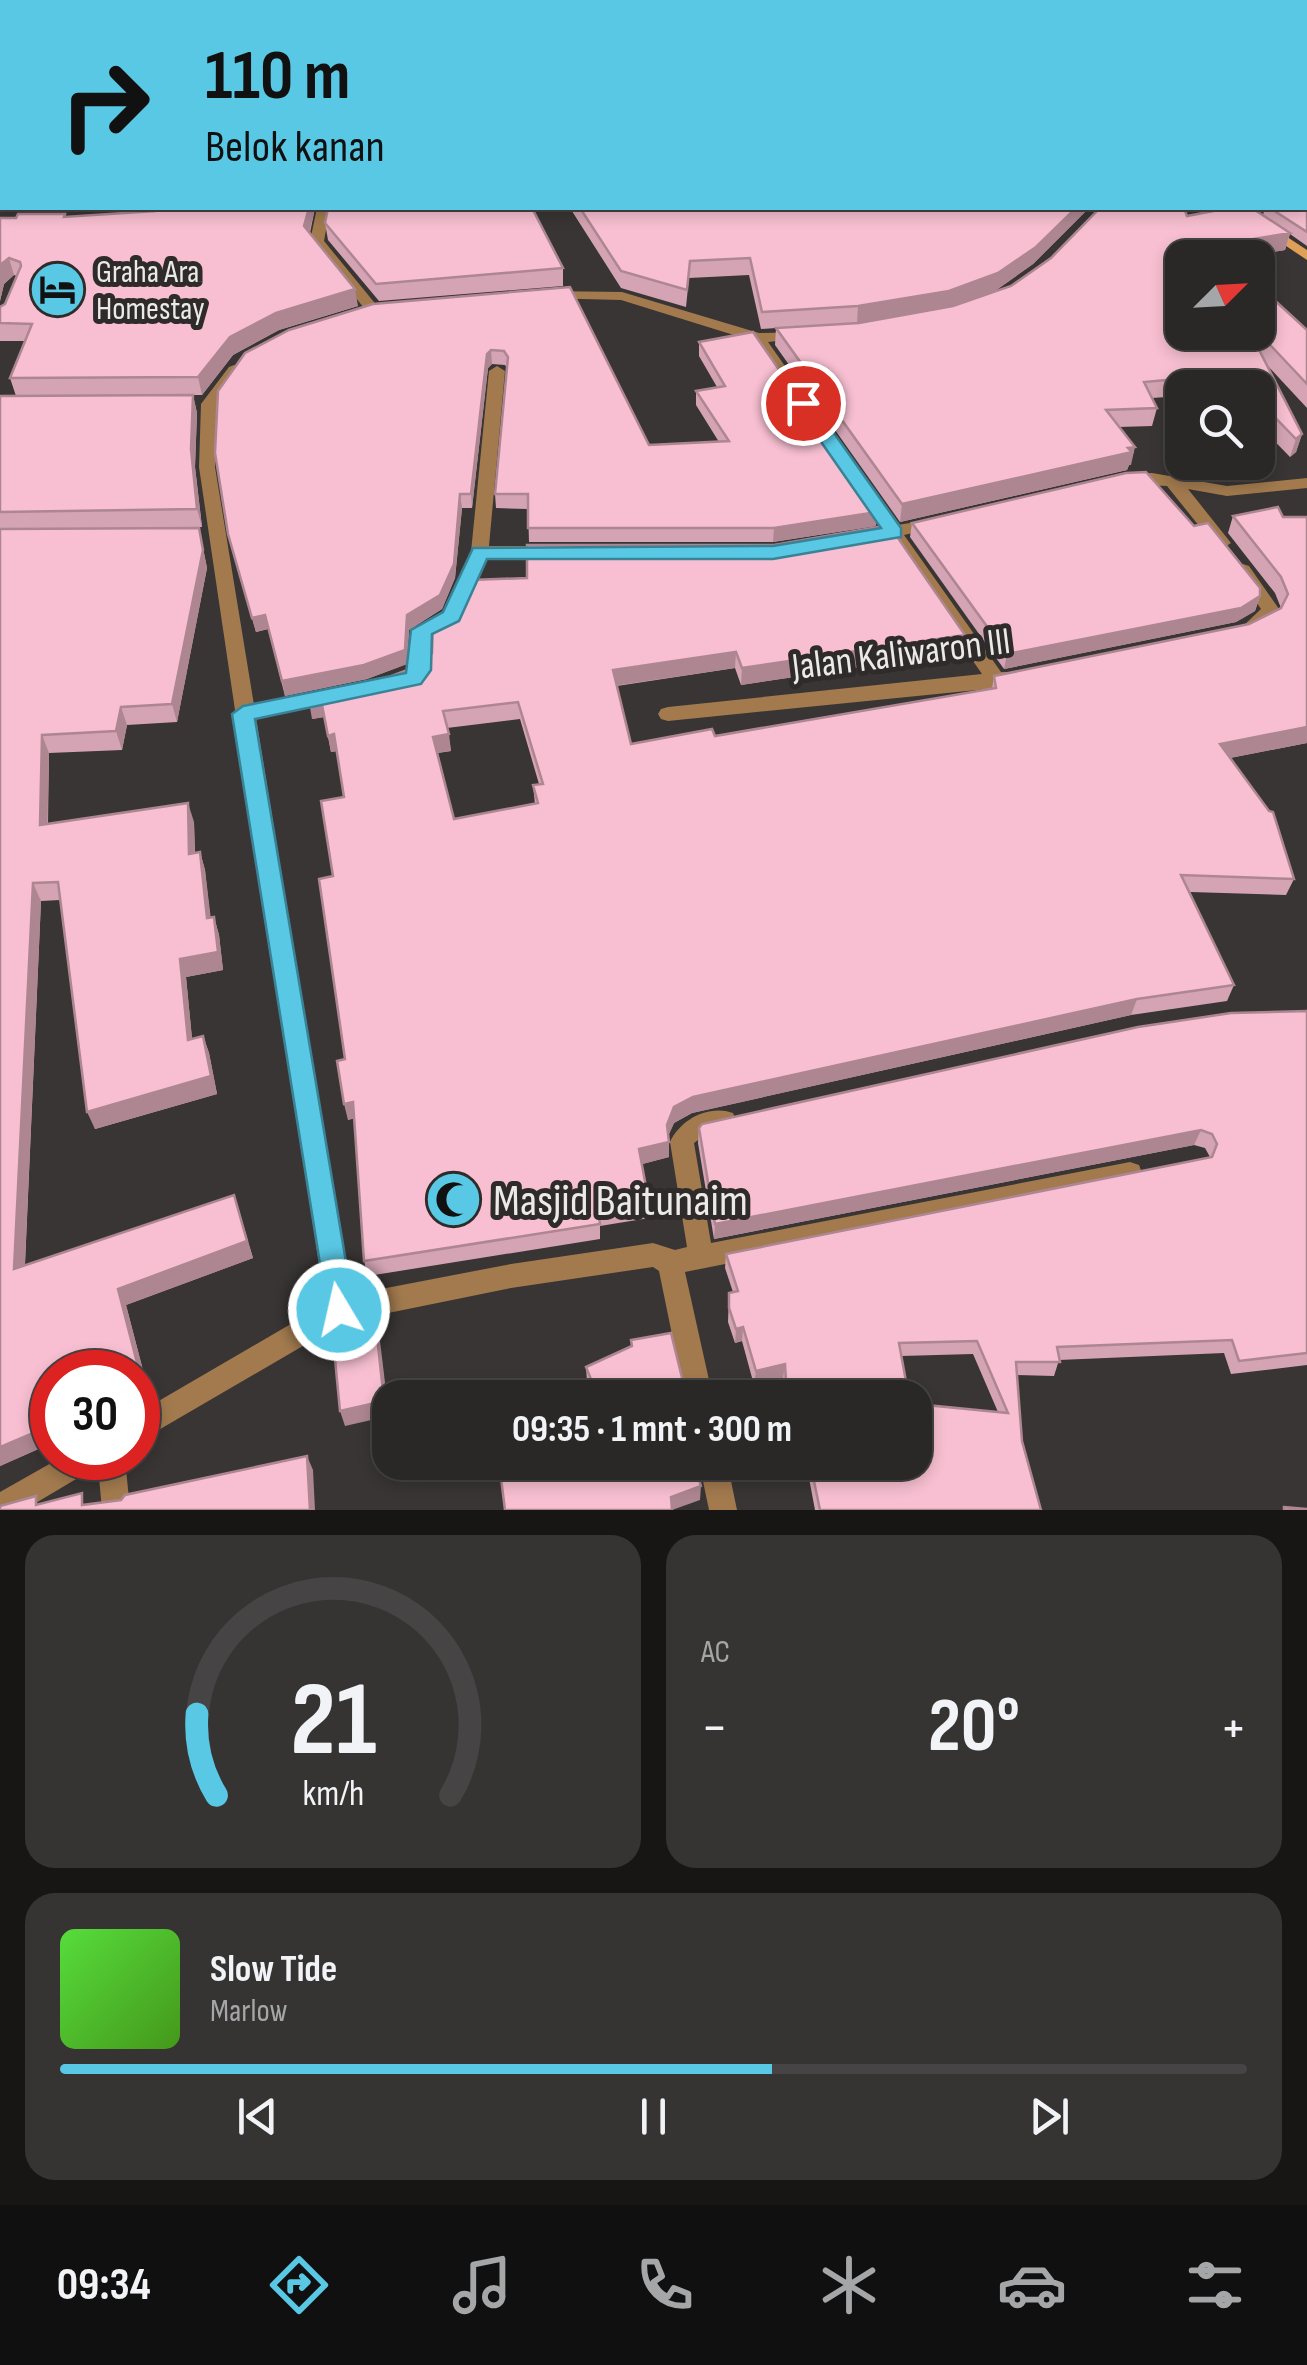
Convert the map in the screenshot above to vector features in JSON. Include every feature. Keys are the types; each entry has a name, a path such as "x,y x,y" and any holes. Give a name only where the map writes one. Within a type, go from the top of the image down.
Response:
{"main road":[{"path":"1239,210 1307,256"}],"street":[{"path":"324,210 317,241 372,310"},
{"path":"528,296 622,296 758,338 817,334"},
{"path":"355,316 394,308"},
{"path":"758,338 997,681"},
{"path":"240,361 209,404 205,536 243,714 339,1310"},
{"path":"396,683 414,679 420,670 422,630 452,616 480,552 496,371"},
{"path":"190,404 209,404"},
{"path":"1103,484 1138,478 1246,491 1307,483"},
{"path":"1174,482 1270,609 1260,623 1223,634"},
{"path":"842,541 951,519"},
{"path":"480,552 579,552"},
{"name":"Jalan Kaliwaron III","path":"668,714 997,681 1034,673"},
{"path":"243,714 361,691"},
{"path":"701,1257 682,1142 686,1132 694,1127 752,1114"},
{"path":"669,1264 1157,1168"},
{"path":"160,1415 339,1310 510,1276 660,1255 669,1264 695,1380"},
{"path":"0,1508 49,1480"},
{"path":"113,1480 116,1510"},
{"path":"717,1480 723,1510"}],"building":[{"path":"308,210 304,226 355,289 276,313 230,337 198,377 10,378 32,324 0,323 0,307 5,304 21,266 9,258 0,265 0,218 16,218 18,214 65,214 64,217 155,211"},
{"path":"328,210 533,210 563,268 376,284 325,223"},
{"path":"581,210 1074,210 1036,247 998,273 949,291 858,306 762,312 750,258 690,261 687,290 621,271"},
{"path":"1098,210 1185,210 1187,216 1218,210 1255,210 1290,233 1254,240 1165,240 1165,350 1259,350 1269,370 1165,370 1165,380 1144,382 1157,408 1106,410 1135,447 1128,448 1132,452 902,504 776,328 859,323 953,306 1011,286 1051,258"},
{"path":"1273,210 1307,210 1307,232"},
{"path":"570,287 649,445 729,441 696,391 725,386 699,342 753,332 877,512 774,528 528,528 528,494 495,494 508,357 504,351 491,350 487,354 471,494 460,494 454,564 440,595 407,615 405,650 364,665 282,681 265,615 252,618 228,534 215,453 218,391 245,353 289,330 373,304"},
{"path":"1275,301 1307,330 1307,384 1275,350"},
{"path":"1275,381 1302,434 1296,439 1275,417"},
{"path":"193,395 191,449 197,509 0,512 0,396"},
{"path":"1146,472 1194,526 1208,523 1260,588 1260,596 1241,608 1007,654 912,523 1126,473"},
{"path":"1278,507 1283,517 1307,517 1307,727 1220,744 1273,812 1294,879 1181,875 1234,985 1137,999 693,1097 674,1107 667,1125 669,1142 639,1149 649,1203 598,1211 600,1224 364,1261 353,1102 344,1104 337,1061 345,1059 319,879 333,876 321,801 344,797 334,734 328,736 321,700 309,702 308,696 373,683 418,666 432,653 433,619 460,605 471,580 527,578 527,545 774,545 889,525 965,635 742,668 736,652 613,670 631,744 712,729 715,736 996,688 994,676 1249,624 1281,608 1288,594 1281,577 1233,516","holes":["518,702 543,784 533,785 538,803 454,819 433,737 449,734 443,711"]},
{"path":"199,528 203,550 172,704 121,707 116,731 42,735 40,825 188,803 189,854 200,852 207,918 214,917 218,952 180,959 188,1040 203,1036 211,1076 87,1112 58,882 33,883 14,1269 234,1195 247,1241 118,1289 134,1350 30,1350 30,1434 0,1447 0,529"},
{"path":"1307,1011 1307,1353 1239,1361 1232,1340 1057,1347 1060,1362 1016,1362 1022,1441 1041,1510 820,1510 814,1480 932,1480 932,1406 1008,1413 977,1341 899,1343 906,1380 786,1380 785,1364 756,1371 743,1327 736,1329 729,1308 729,1293 738,1291 726,1254 1212,1157 1217,1144 1212,1134 1201,1130 715,1224 699,1128 702,1124 1138,1027 1231,1013"},
{"path":"374,1308 382,1380 372,1380 372,1404 340,1411 331,1317"},
{"path":"671,1333 683,1380 591,1380 586,1367 632,1346 631,1340"},
{"path":"307,1456 310,1510 0,1510 0,1506 36,1496 36,1505 82,1493 82,1505 121,1500 125,1495"},
{"path":"501,1480 699,1480 701,1486 671,1497 672,1510 505,1510"}],"waterway":[{"path":"1263,210 1307,239"}],"place":[{"name":"Graha Ara Homestay","path":"57,289"},
{"name":"Masjid Baitunaim","path":"454,1199"}],"route":[{"path":"339,1310 243,714 414,679 420,670 422,630 452,616 480,552 773,552 894,532 803,403"}]}
